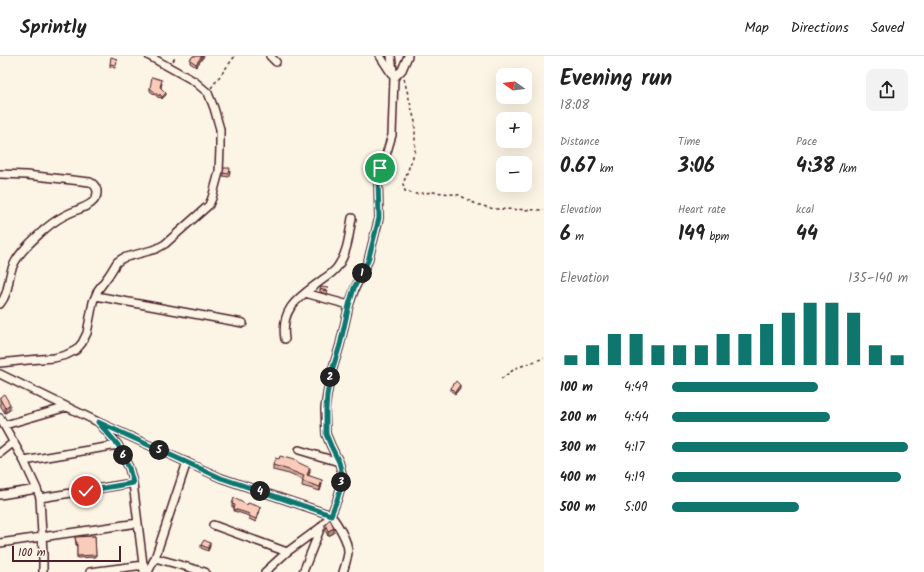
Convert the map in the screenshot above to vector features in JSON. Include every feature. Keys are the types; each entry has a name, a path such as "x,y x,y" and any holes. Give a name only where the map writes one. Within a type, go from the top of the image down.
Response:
{"street":[{"path":"0,363 54,358 66,355 76,350 82,343 87,333 93,302 98,290 117,262 124,258 156,249 165,244 209,205 218,172 220,129 208,93 194,81 149,56"},
{"path":"270,56 276,62"},
{"path":"380,56 394,78"},
{"path":"265,572 287,552 321,527 331,515 341,487 342,474 339,462 326,434 327,395 349,305 354,288 368,261 379,218 378,178 392,135 394,78 391,56"},
{"path":"394,78 402,70 408,56"},
{"path":"0,174 26,175 90,182 94,184 97,189 97,195 94,200 55,222 20,255 13,266 5,298 0,304"},
{"path":"285,339 285,318 296,300 327,277 338,267 343,258 352,218"},
{"path":"305,293 349,305"},
{"path":"96,296 243,324"},
{"path":"0,374 98,422 221,478 331,515 347,545 348,552 343,572"},
{"path":"5,425 67,407"},
{"path":"0,418 24,460 40,498 44,553 43,572"},
{"path":"98,422 118,445 129,468 133,483 145,570"},
{"path":"0,454 14,442"},
{"path":"24,460 118,445"},
{"path":"299,450 339,462"},
{"path":"90,572 145,570 155,558 187,462"},
{"path":"40,498 133,483"},
{"path":"0,495 37,489"},
{"path":"0,543 138,523"},
{"path":"213,525 287,552"},
{"path":"303,572 321,527"},
{"path":"155,558 205,572"}],"path":[{"path":"208,93 235,56"},
{"path":"402,70 415,122 414,151 403,184 405,191 414,194 436,192 460,195 476,204 494,209 544,210"},
{"path":"501,379 516,368 544,358"}],"building":[{"path":"193,56 202,56 196,64 190,60"},
{"path":"111,57 117,59 115,65 110,64"},
{"path":"152,77 162,80 160,87 166,93 162,97 150,88"},
{"path":"224,168 230,168 229,174 223,173"},
{"path":"321,287 328,288 327,291 320,289"},
{"path":"456,381 460,385 455,392 451,388"},
{"path":"4,394 10,404 5,408 0,399 0,397"},
{"path":"280,456 297,461 310,468 307,475 322,480 320,487 302,481 304,476 273,465 275,458 279,459"},
{"path":"234,498 247,505 248,503 260,507 256,519 249,516 250,514 234,509 235,505 232,504"},
{"path":"330,519 334,528 328,531 325,524"},
{"path":"95,536 96,555 77,556 77,542 75,537"},
{"path":"204,540 210,543 208,548 201,545"}],"route":[{"path":"86,491 133,483 129,468 118,445 98,422 221,478 331,515 341,487 342,474 339,462 326,434 327,395 349,305 354,288 368,261 379,218 378,178 380,168"}]}
